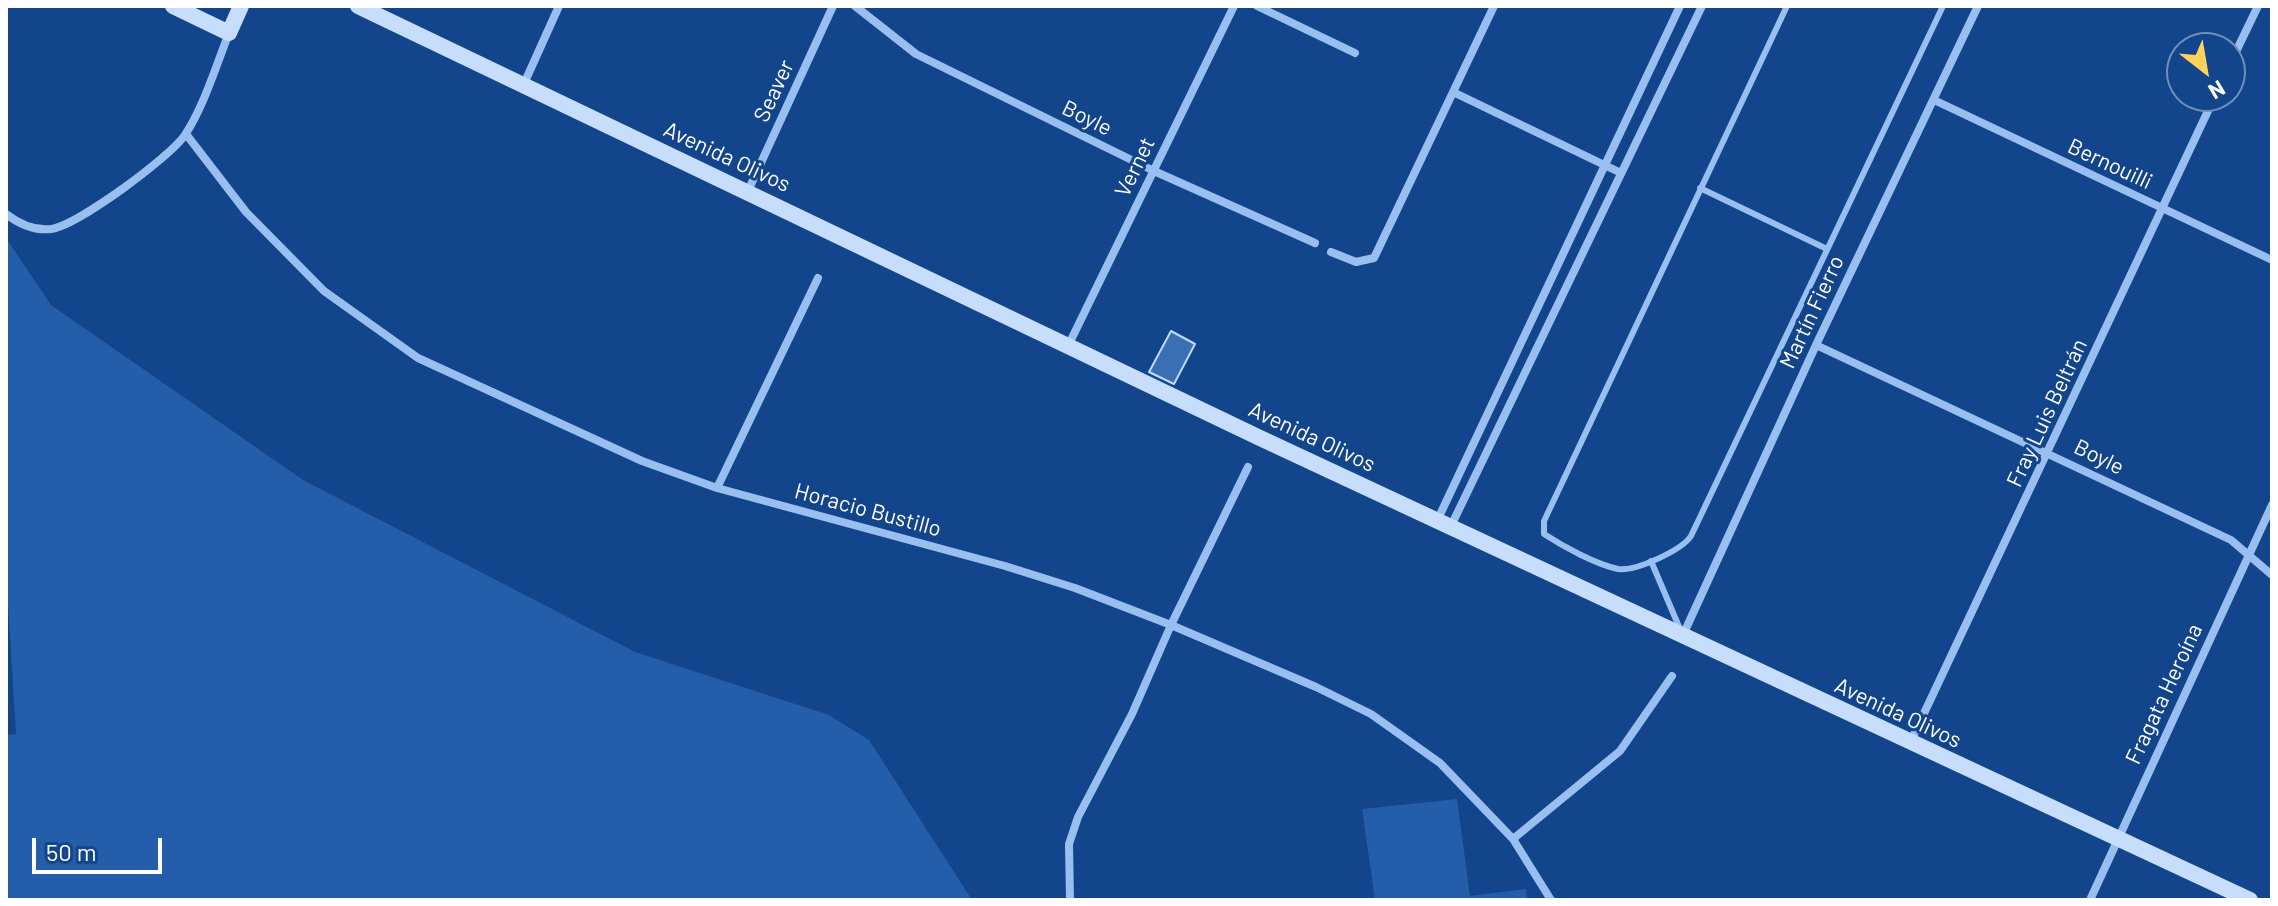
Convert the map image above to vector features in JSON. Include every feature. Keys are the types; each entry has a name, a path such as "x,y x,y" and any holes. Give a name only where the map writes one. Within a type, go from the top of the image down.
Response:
{"street":[{"path":"173,6 229,33"},
{"path":"6,214 19,224 35,228 51,229 72,223 168,156 186,134 241,6"},
{"name":"Avenida Olivos","path":"358,6 1444,524 2250,900"},
{"path":"523,86 559,6"},
{"name":"Seaver","path":"748,191 833,6"},
{"name":"Boyle","path":"855,6 916,54 1154,171 1315,243"},
{"name":"Vernet","path":"1069,344 1234,6"},
{"path":"1257,6 1355,53"},
{"path":"1331,252 1356,262 1374,258 1494,6"},
{"path":"1444,524 1533,316 1680,6"},
{"path":"1444,524 1549,324 1702,6"},
{"name":"Martín Fierro","path":"1683,636 1816,345 1978,6"},
{"path":"2245,32 2258,6"},
{"path":"1453,92 1621,173"},
{"name":"Bernouilli","path":"1934,100 2272,260"},
{"name":"Fray Luis Beltrán","path":"1910,743 2207,112"},
{"name":"Horacio Bustillo","path":"186,134 269,238 324,291 374,330 418,358 563,428 717,488 1005,566 1171,625 1371,714 1440,763 1513,839 1551,900"},
{"path":"717,488 818,278"},
{"path":"1533,316 1549,324"},
{"name":"Boyle","path":"1816,345 2231,540 2272,575"},
{"path":"1070,900 1069,844 1078,817 1132,714 1171,625 1248,467"},
{"name":"Fragata Heroína","path":"2090,900 2272,505"},
{"path":"1513,839 1620,751 1672,676"}],"lane":[{"path":"1787,6 1542,528 1544,534 1553,540 1619,569 1651,561 1678,548 1691,536 1943,6"},
{"path":"1700,188 1827,249"},
{"path":"1651,561 1683,636"}],"shaded area":[{"path":"6,238 51,305 303,480 635,652 829,715 869,740 972,900 6,900 6,735 16,734 6,571"},
{"path":"1457,799 1470,896 1526,889 1527,900 1375,900 1362,809"}],"building":[{"path":"1171,331 1195,344 1174,384 1149,372"}]}
